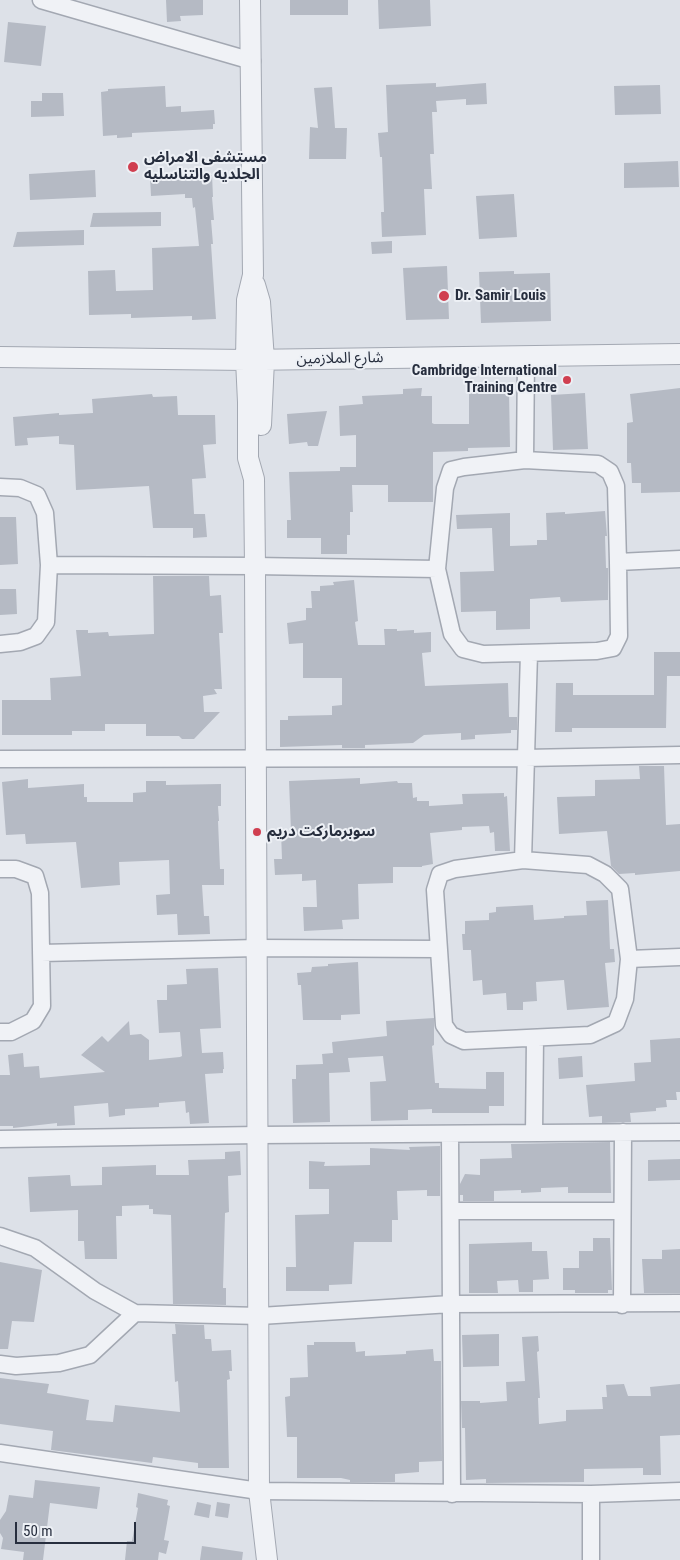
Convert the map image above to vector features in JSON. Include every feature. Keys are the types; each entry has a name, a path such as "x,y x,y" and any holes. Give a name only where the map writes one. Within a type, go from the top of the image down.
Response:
{"street":[{"path":"41,0 252,61"},
{"path":"250,0 253,275 246,300 262,396 260,459 254,479"},
{"name":"شارع الملازمين","path":"0,357 255,360 680,354"},
{"path":"525,460 526,356"},
{"path":"262,396 271,381 298,359"},
{"path":"255,360 248,402 248,458 254,479 255,566 260,1316 259,1491 267,1560"},
{"path":"525,460 598,464 610,472 616,486 618,562 619,636 613,648 597,651 483,654 463,649 452,634 437,569 445,488 451,470 464,466 525,460"},
{"path":"0,487 20,488 37,495 45,513 49,565 46,622 36,636 20,642 0,644"},
{"path":"618,562 680,559"},
{"path":"49,565 437,569"},
{"path":"523,860 529,653"},
{"path":"0,759 525,758 680,755"},
{"path":"523,860 588,865 605,874 620,889 629,960 625,999 616,1023 590,1035 464,1041 451,1035 444,1025 437,948 435,890 440,874 455,868 523,860"},
{"path":"0,869 16,869 35,876 40,893 42,1006 33,1021 11,1032 0,1032"},
{"path":"41,954 258,948 437,948"},
{"path":"629,960 680,957"},
{"path":"534,1133 535,1038"},
{"path":"622,1305 623,1132"},
{"path":"0,1140 258,1135 680,1132"},
{"path":"450,1134 452,1494"},
{"path":"450,1211 622,1212"},
{"path":"0,1236 35,1248 95,1291 134,1313 260,1316 451,1304 680,1304"},
{"path":"0,1364 16,1366 59,1363 90,1355 134,1313"},
{"path":"0,1453 259,1491 452,1494 591,1494 680,1491"},
{"path":"591,1494 591,1560"}],"building":[{"path":"166,0 203,0 203,15 180,16 181,21 167,22"},
{"path":"290,0 348,0 348,15 290,15"},
{"path":"378,0 430,0 431,26 379,29"},
{"path":"8,22 46,26 41,66 4,62"},
{"path":"436,83 436,87 486,83 487,104 466,105 466,99 436,101 437,112 432,112 434,154 430,154 432,189 424,189 426,235 382,237 381,212 384,212 382,157 380,157 378,133 388,132 386,85"},
{"path":"660,85 661,114 615,115 614,86"},
{"path":"165,86 166,107 181,106 181,112 214,110 215,124 213,124 213,129 132,133 132,137 117,138 117,135 103,136 101,92 108,91 108,89"},
{"path":"332,87 335,128 347,128 346,159 309,159 310,127 318,128 314,88"},
{"path":"42,93 63,93 64,116 31,117 31,101 42,101"},
{"path":"678,161 679,187 624,188 624,163"},
{"path":"95,170 96,197 30,200 29,174"},
{"path":"212,175 214,220 211,220 213,244 211,244 216,319 192,320 192,316 131,318 131,314 89,315 88,271 115,270 116,291 153,290 152,248 199,246 195,207 193,208 192,198 185,198 185,194 151,196 150,177"},
{"path":"514,194 517,237 479,239 476,196"},
{"path":"161,212 161,226 90,227 93,213"},
{"path":"84,230 84,245 13,247 17,232"},
{"path":"392,241 392,253 372,254 371,242"},
{"path":"447,266 449,319 406,320 403,268"},
{"path":"514,271 514,274 550,273 551,321 481,323 479,272"},
{"path":"422,388 421,396 432,396 432,423 434,424 469,424 469,393 509,392 510,447 468,448 468,451 433,452 433,502 388,502 388,485 352,485 353,512 350,512 350,535 347,535 347,554 321,554 321,538 287,538 287,520 291,520 289,472 340,471 340,467 356,467 356,435 340,436 339,406 363,404 362,396 403,394 403,389"},
{"path":"680,388 680,492 641,493 641,483 632,483 631,463 627,463 627,423 633,422 630,394"},
{"path":"585,393 588,449 553,450 551,395"},
{"path":"152,394 153,397 177,396 178,415 215,415 216,444 203,445 206,478 192,479 194,514 205,514 207,537 193,538 193,528 153,528 149,486 76,490 74,445 59,444 59,436 27,438 28,445 15,446 13,417 59,413 59,415 93,413 92,399"},
{"path":"327,411 318,446 308,446 307,442 289,444 287,414"},
{"path":"605,511 608,600 561,602 560,597 530,599 530,629 496,630 496,611 461,612 460,572 494,571 492,528 457,529 456,515 510,513 510,546 537,545 537,540 547,540 546,513 565,512 565,514"},
{"path":"0,517 16,517 18,564 0,565"},
{"path":"153,576 209,576 210,596 221,595 223,633 219,633 222,689 214,689 217,694 203,696 204,712 220,712 194,739 182,739 179,736 146,736 146,724 105,724 105,731 72,731 72,735 2,735 2,700 51,700 50,678 81,676 76,630 88,630 88,633 108,632 109,636 154,634"},
{"path":"354,580 358,621 355,622 358,645 385,645 384,629 397,629 397,631 414,630 414,633 431,632 431,652 422,653 425,686 508,683 509,717 517,717 517,730 511,730 511,733 475,735 475,739 461,740 461,733 424,735 413,743 365,745 365,748 342,748 342,745 280,747 280,720 288,720 288,716 332,715 332,706 342,705 342,678 303,678 303,643 289,644 287,623 306,620 306,608 312,608 311,591 320,591 320,586 334,585 333,582"},
{"path":"0,589 16,589 17,614 0,615"},
{"path":"654,652 680,652 680,676 667,676 666,728 572,728 572,732 555,732 556,683 573,683 573,695 654,695"},
{"path":"639,766 664,766 666,825 680,824 680,871 635,875 635,873 619,874 611,866 607,831 559,834 557,797 595,796 595,780 640,779"},
{"path":"360,778 360,784 397,781 398,783 412,783 413,798 417,797 417,801 429,801 429,806 463,804 462,794 504,793 504,797 507,796 510,851 495,851 494,832 490,833 489,826 462,827 462,830 430,833 433,864 422,867 393,867 393,883 358,884 359,919 342,920 343,929 304,931 303,907 317,907 316,880 302,881 302,874 275,875 274,859 282,859 281,832 291,831 289,781"},
{"path":"28,779 28,788 84,784 84,797 87,797 87,802 133,802 133,793 146,792 146,781 166,781 166,785 221,784 221,806 218,806 218,821 220,869 224,869 224,885 202,885 204,916 209,916 210,934 178,935 177,914 157,915 156,895 170,894 169,860 119,862 120,885 81,888 76,842 26,844 25,834 6,835 2,782"},
{"path":"608,900 610,949 614,949 615,962 605,963 609,1007 567,1010 564,980 536,982 537,1001 523,1002 523,1010 507,1010 506,993 483,995 482,980 473,981 471,950 463,950 462,934 465,934 465,921 489,920 489,913 496,912 496,907 533,905 534,920 587,915 586,901"},
{"path":"358,962 360,1014 341,1015 341,1020 303,1020 301,985 298,985 297,973 311,972 312,967 328,966 328,964"},
{"path":"218,968 221,1028 200,1029 202,1053 223,1052 223,1073 205,1074 209,1123 190,1124 189,1112 186,1113 185,1101 159,1103 159,1107 125,1109 125,1115 109,1117 108,1103 74,1106 75,1125 57,1126 57,1123 13,1128 13,1126 0,1126 0,1075 10,1075 8,1055 23,1053 24,1067 39,1066 40,1078 105,1072 81,1055 102,1036 108,1042 129,1021 130,1035 141,1034 149,1040 149,1060 180,1057 182,1056 180,1032 159,1033 157,1000 167,1000 167,985 187,984 186,969"},
{"path":"434,1018 434,1045 432,1046 435,1083 439,1083 439,1088 486,1089 486,1072 504,1072 504,1106 489,1106 489,1113 432,1113 432,1109 408,1110 408,1120 371,1121 370,1082 386,1081 383,1056 348,1058 350,1072 329,1073 330,1122 293,1123 292,1079 296,1079 296,1065 323,1064 322,1054 333,1053 332,1042 387,1036 386,1021"},
{"path":"680,1038 680,1092 676,1092 677,1100 666,1100 667,1107 656,1108 656,1111 630,1113 631,1122 602,1123 602,1116 589,1117 586,1085 635,1081 634,1063 651,1062 650,1040"},
{"path":"582,1056 583,1077 559,1079 558,1058"},
{"path":"610,1142 611,1193 568,1193 568,1187 541,1188 541,1192 521,1193 521,1190 494,1191 494,1201 463,1201 463,1195 460,1195 460,1184 465,1174 480,1175 480,1159 512,1158 511,1144"},
{"path":"440,1146 440,1196 427,1196 427,1190 397,1191 398,1220 392,1220 392,1242 354,1242 352,1284 329,1285 329,1291 286,1291 286,1267 296,1267 295,1215 329,1214 329,1189 309,1189 309,1161 325,1162 324,1166 370,1165 370,1148 410,1150 409,1147"},
{"path":"240,1151 241,1175 228,1176 229,1212 225,1213 223,1288 226,1288 226,1305 173,1304 171,1215 153,1214 153,1209 149,1209 149,1205 122,1206 122,1216 116,1216 117,1259 85,1259 84,1241 78,1241 78,1210 30,1212 28,1177 70,1175 71,1186 102,1185 102,1167 156,1165 156,1175 189,1175 188,1160 225,1159 225,1152"},
{"path":"680,1159 680,1180 648,1181 648,1160"},
{"path":"593,1238 610,1238 612,1290 608,1290 608,1293 575,1293 575,1290 563,1290 563,1268 579,1268 579,1251 593,1251"},
{"path":"532,1242 532,1251 547,1251 549,1279 533,1280 533,1292 519,1292 518,1280 497,1281 498,1293 469,1293 469,1244"},
{"path":"680,1249 680,1293 644,1293 642,1259 662,1259 662,1250"},
{"path":"0,1262 42,1270 34,1322 12,1321 8,1349 0,1349"},
{"path":"175,1324 204,1325 205,1339 211,1339 212,1351 231,1350 232,1371 229,1371 230,1379 227,1380 229,1468 198,1468 198,1463 153,1457 152,1463 51,1450 53,1431 0,1424 0,1378 49,1384 47,1393 89,1400 86,1420 113,1422 115,1405 180,1412 178,1381 175,1382 172,1334 176,1334"},
{"path":"499,1334 499,1366 463,1367 462,1335"},
{"path":"538,1336 539,1424 566,1421 566,1410 603,1409 602,1397 607,1397 606,1385 624,1384 628,1396 651,1396 650,1387 680,1384 680,1435 660,1436 661,1475 643,1475 643,1468 584,1469 584,1482 486,1483 486,1479 466,1480 465,1428 462,1428 461,1401 480,1401 480,1403 507,1401 506,1382 525,1381 522,1337"},
{"path":"314,1342 355,1342 356,1352 365,1351 365,1356 406,1354 406,1351 433,1349 434,1361 441,1361 442,1461 419,1462 419,1472 395,1474 395,1482 350,1482 350,1480 341,1478 297,1478 297,1437 287,1437 285,1397 290,1396 290,1378 308,1377 307,1345 314,1345"},
{"path":"35,1480 100,1487 97,1509 50,1503 43,1560 23,1560 24,1552 1,1549 3,1538 0,1533 0,1520 6,1511 9,1495 33,1498"},
{"path":"138,1493 168,1500 167,1505 170,1506 164,1540 169,1541 166,1554 159,1552 158,1560 125,1560 127,1541 132,1541 138,1508 136,1507"},
{"path":"197,1502 211,1505 209,1518 194,1515"},
{"path":"217,1502 230,1504 228,1518 215,1516"},
{"path":"202,1546 243,1552 242,1560 200,1560"}],"place":[{"name":"مستشفى الامراض الجلديه والتناسليه","path":"133,167"},
{"name":"Dr. Samir Louis","path":"444,296"},
{"name":"Cambridge International Training Centre","path":"567,380"},
{"name":"سوبرماركت دريم","path":"257,832"}]}
